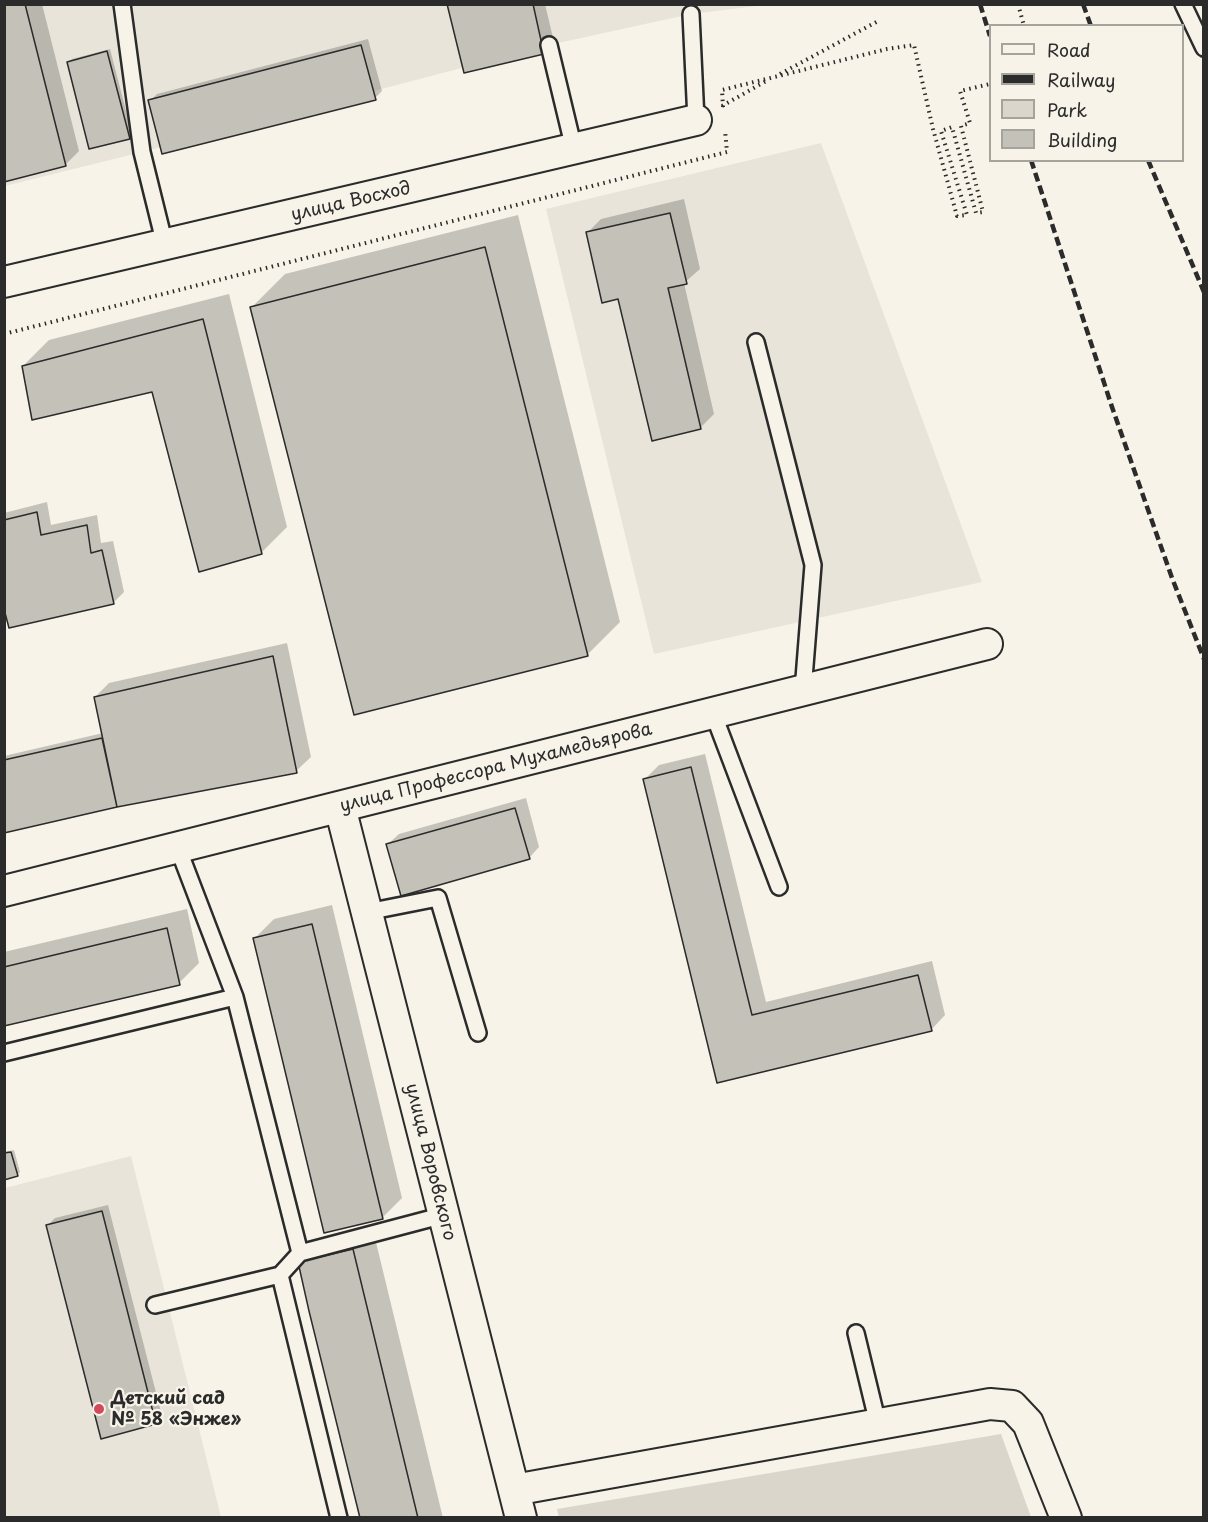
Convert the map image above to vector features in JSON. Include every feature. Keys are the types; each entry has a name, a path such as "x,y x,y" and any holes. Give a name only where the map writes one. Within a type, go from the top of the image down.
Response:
{"street":[{"name":"улица Восход","path":"4,282 696,120"},
{"name":"улица Профессора Мухамедьярова","path":"4,891 987,644"},
{"name":"улица Воровского","path":"340,807 517,1504"},
{"path":"517,1504 878,1424 990,1404 1012,1406 1028,1423 1066,1518"}],"lane":[{"path":"122,4 142,152 165,245"},
{"path":"1183,4 1203,48"},
{"path":"692,14 696,120"},
{"path":"549,45 574,149"},
{"path":"756,342 813,565 803,690"},
{"path":"713,713 779,887"},
{"path":"178,848 235,997 300,1252"},
{"path":"367,912 438,898 478,1033"},
{"path":"4,1053 235,997"},
{"path":"155,1305 280,1275 300,1252 444,1215"},
{"path":"280,1275 339,1518"},
{"path":"856,1333 878,1424"}],"path":[{"path":"1018,4 1023,24"},
{"path":"696,120 880,20"},
{"path":"887,49 914,45 933,129 957,216 967,215 941,130 952,127 976,213 983,212 960,126 970,123 960,91 989,84"}],"shaded area":[{"path":"4,5 765,5 691,14 549,45 5,186"},
{"path":"821,143 982,582 654,654 546,209"},
{"name":"Детский сад № 58 «Энже»","path":"131,1156 221,1517 5,1518 5,1188"}],"green space":[{"path":"1001,1434 1031,1517 559,1518 557,1509"}],"building":[{"path":"4,4 25,4 66,166 4,182"},
{"path":"447,4 533,4 544,54 464,73"},
{"path":"361,45 376,100 162,154 148,100"},
{"path":"107,51 130,139 89,149 67,62"},
{"path":"670,213 687,284 668,288 701,429 652,441 618,299 602,303 586,232"},
{"path":"485,247 588,656 354,715 250,307"},
{"path":"203,319 262,554 199,572 152,392 32,420 22,366"},
{"path":"37,512 41,535 87,525 91,553 102,550 114,604 9,628 4,609 4,520"},
{"path":"273,656 297,773 117,807 94,697"},
{"path":"102,738 117,807 4,833 4,760"},
{"path":"691,767 752,1015 918,975 932,1031 717,1083 643,779"},
{"path":"515,808 530,859 401,896 386,844"},
{"path":"312,924 383,1219 324,1233 253,938"},
{"path":"167,928 180,985 4,1026 4,967"},
{"path":"11,1152 18,1176 4,1180 4,1153"},
{"path":"102,1211 156,1424 101,1439 46,1225"},
{"path":"353,1249 418,1518 360,1518 309,1311 298,1262"}],"railway":[{"path":"980,4 989,33"},
{"path":"1083,4 1090,24"},
{"path":"1032,162 1112,407 1172,578 1204,659"},
{"path":"1149,162 1204,292"}],"place":[{"name":"Детский сад № 58 «Энже»","path":"99,1409"}]}
